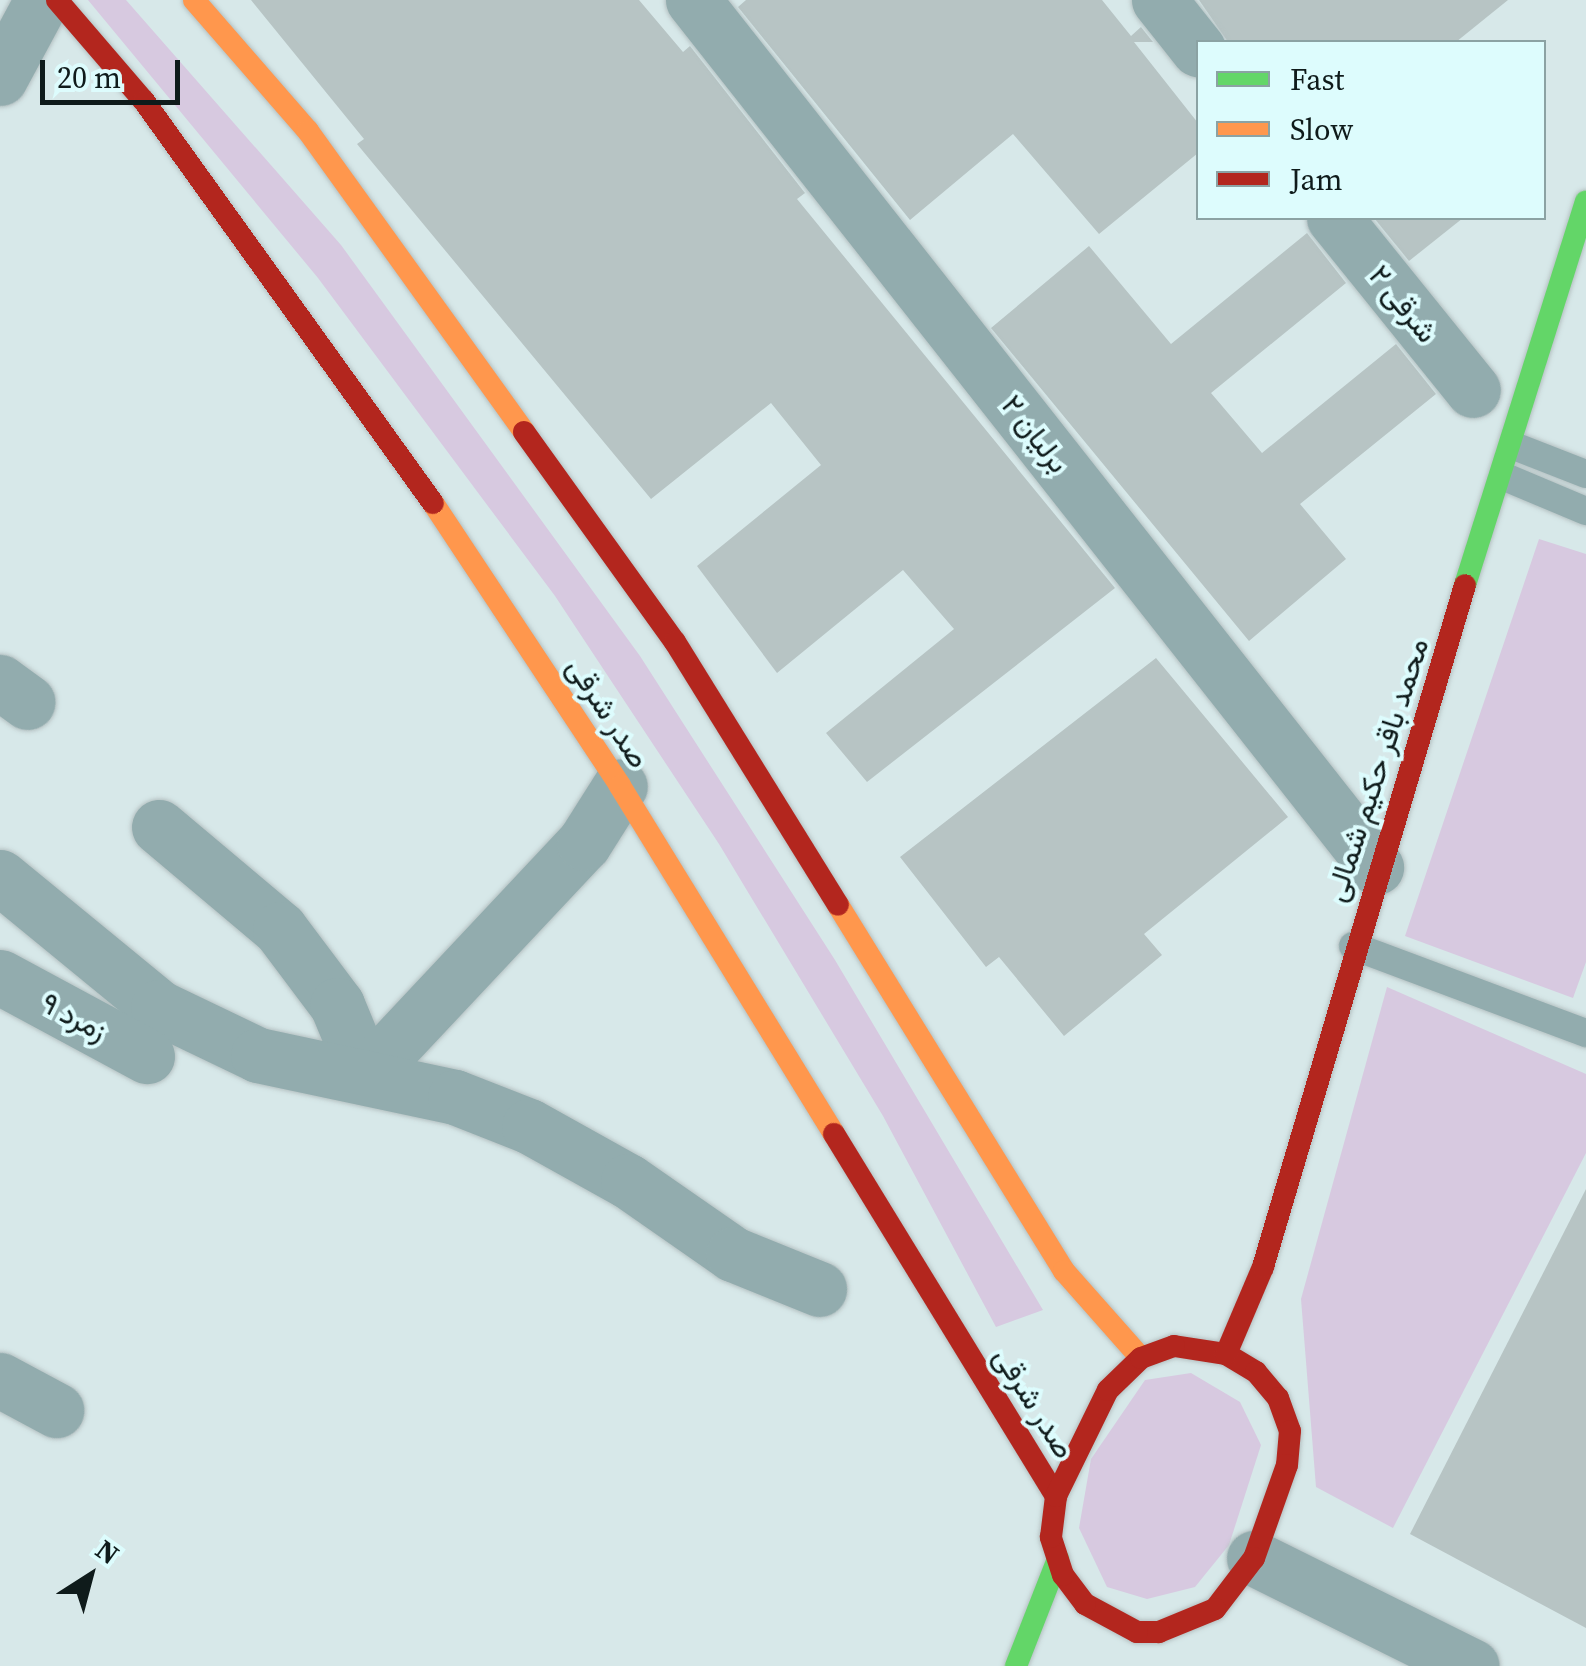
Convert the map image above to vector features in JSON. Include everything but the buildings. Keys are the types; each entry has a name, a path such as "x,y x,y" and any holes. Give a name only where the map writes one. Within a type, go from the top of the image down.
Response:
{"street":[{"path":"0,78 42,0"},
{"name":"صدر شرقی","path":"57,0 144,101 387,433 620,786 1056,1496"},
{"path":"194,0 308,131 674,642 1064,1271 1142,1358"},
{"name":"برلیان ۲","path":"693,0 1376,867"},
{"path":"1159,0 1196,47"},
{"name":"محمد باقر حکیم شمالی","path":"1226,1354 1263,1267 1376,867 1514,446 1586,202"},
{"name":"۲ شرقی","path":"1336,220 1473,390"},
{"path":"366,1075 584,843 620,786"},
{"path":"159,826 280,929 337,1005 366,1075"},
{"path":"0,877 158,1007 258,1055 455,1097 529,1126 628,1180 733,1254 819,1289"},
{"name":"زمرد ۹","path":"0,977 147,1056"},
{"path":"1174,1346 1226,1354 1278,1398 1290,1431 1281,1499 1254,1558 1216,1608 1159,1632 1137,1632 1085,1604 1050,1537 1056,1496 1108,1390 1142,1358 1174,1346"},
{"path":"0,1380 56,1410"},
{"path":"1016,1666 1058,1558"},
{"path":"1254,1558 1472,1666"},
{"path":"1117,1655 1137,1632"}],"lane":[{"path":"1514,446 1586,474"},
{"path":"1504,476 1586,511"},
{"path":"1353,946 1586,1034"}],"shaded area":[{"path":"88,0 126,0 341,245 640,656 835,960 1043,1310 996,1327 883,1116 719,844 555,596 318,278"},
{"path":"1539,539 1586,554 1586,962 1573,998 1405,936"},
{"path":"1387,987 1586,1074 1586,1153 1393,1528 1316,1487 1301,1299"},
{"path":"1191,1373 1240,1402 1261,1445 1229,1545 1195,1587 1147,1599 1107,1587 1079,1528 1091,1459 1145,1380"}],"traffic: fast":[{"path":"1465,585 1586,202"},
{"path":"1016,1666 1058,1559"}],"traffic: slow":[{"path":"194,0 308,131 524,432"},
{"path":"433,503 620,786 834,1134"},
{"path":"838,905 1064,1271 1141,1358"}],"traffic: jam":[{"path":"57,0 144,101 433,503"},
{"path":"524,432 675,642 838,905"},
{"path":"1226,1354 1263,1267 1465,585"},
{"path":"834,1134 1056,1496"},
{"path":"1174,1346 1226,1354 1256,1372 1278,1398 1290,1431 1287,1465 1254,1558 1215,1609 1159,1632 1137,1632 1085,1604 1063,1575 1051,1537 1056,1496 1108,1390 1141,1358 1174,1346"}]}
